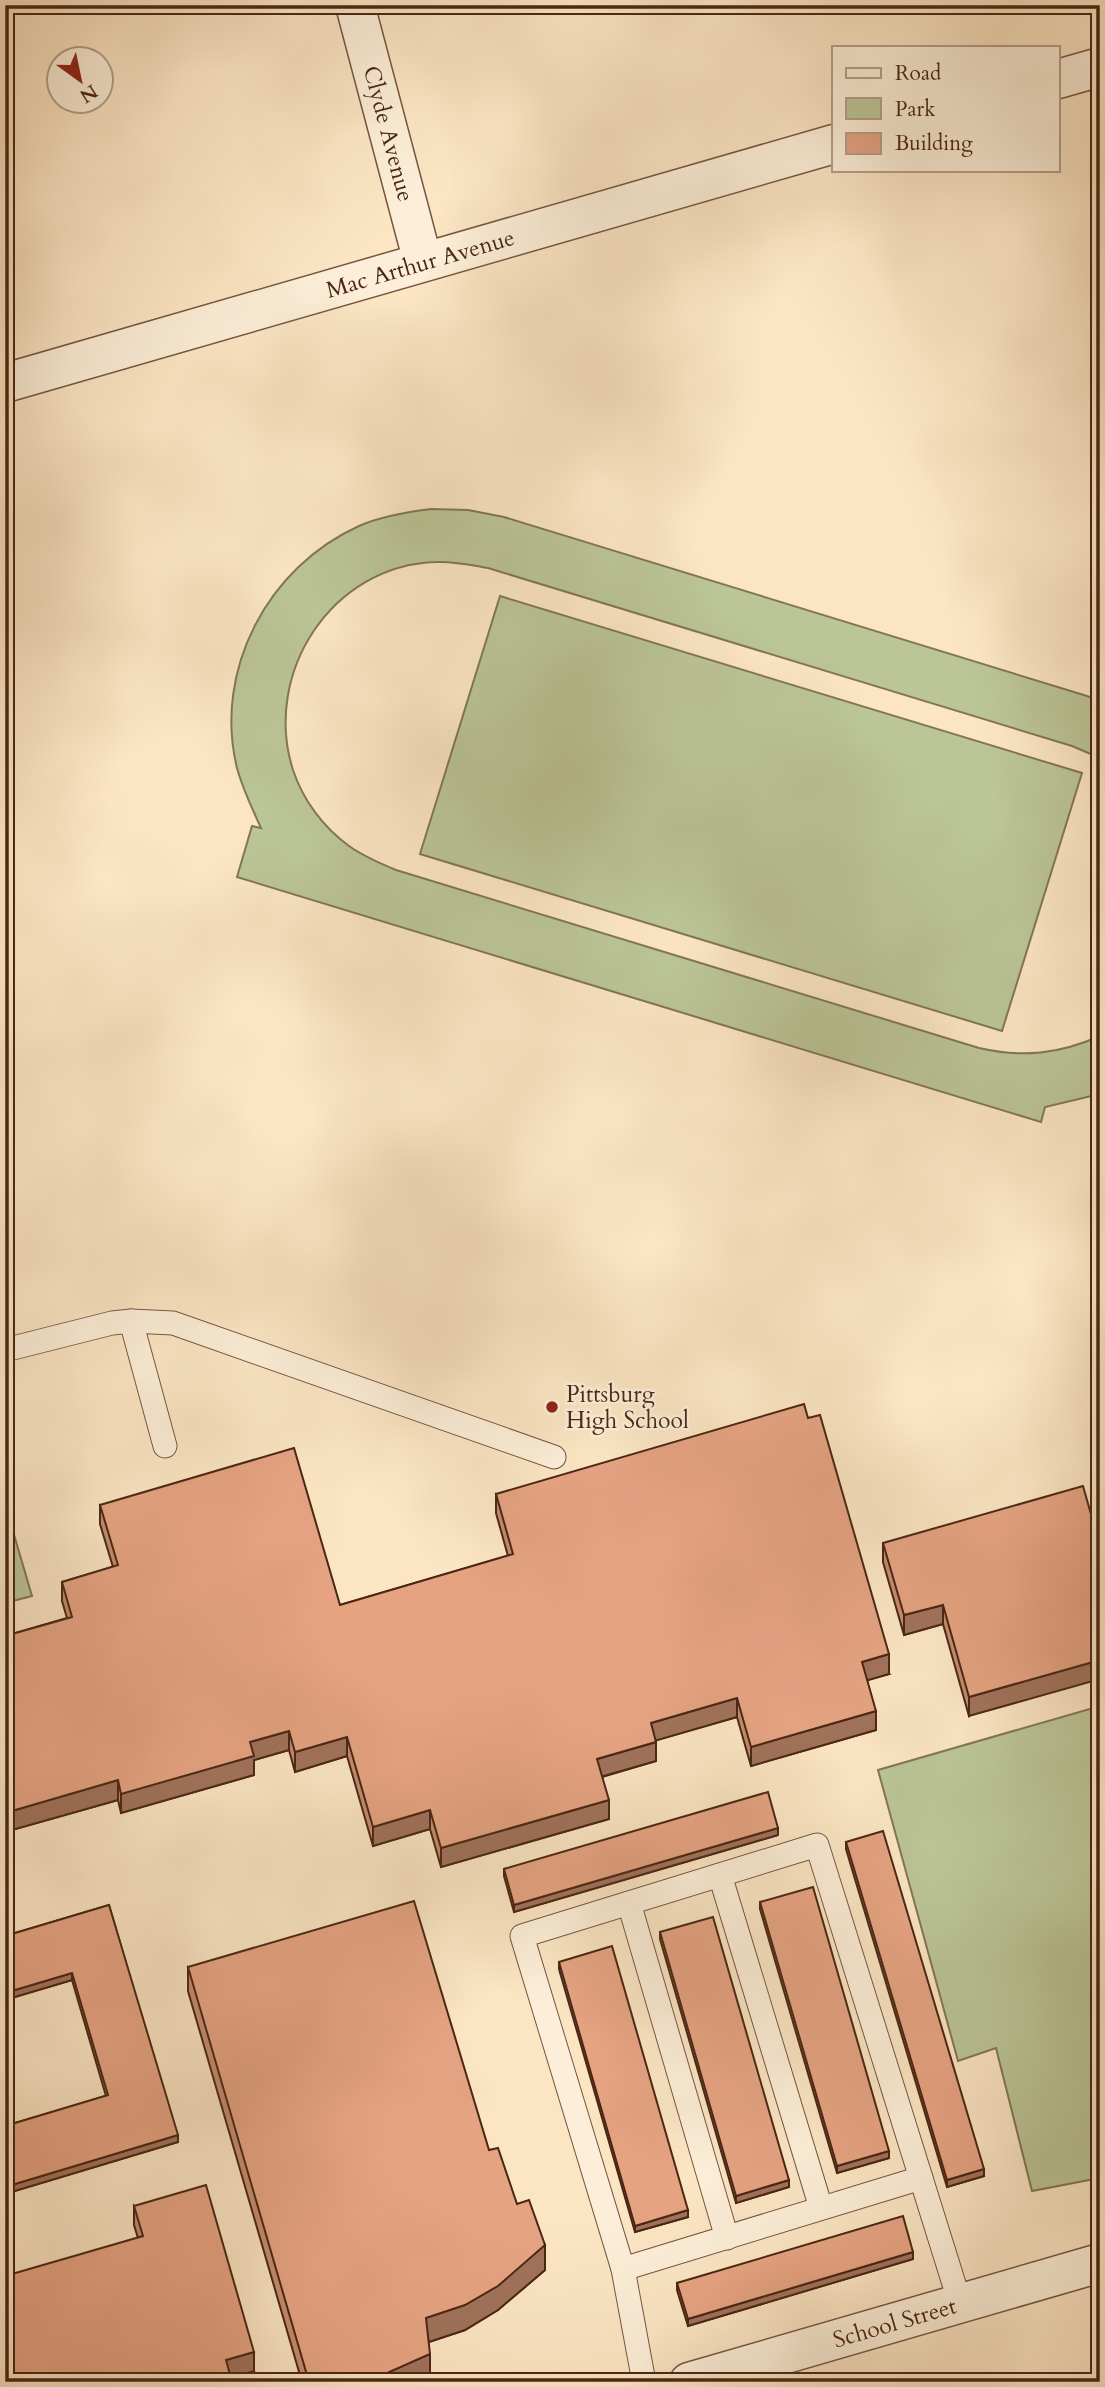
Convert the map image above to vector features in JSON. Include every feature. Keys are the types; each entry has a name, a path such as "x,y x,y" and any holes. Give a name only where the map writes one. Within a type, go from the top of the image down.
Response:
{"street":[{"name":"Clyde Avenue","path":"355,5 423,262"},
{"path":"1060,78 1100,67"},
{"name":"Mac Arthur Avenue","path":"5,383 832,145"},
{"name":"School Street","path":"689,2382 1100,2263"}],"lane":[{"path":"131,1321 165,1446"},
{"path":"5,1350 112,1323 173,1323 554,1457"},
{"path":"643,2382 623,2269 522,1936 817,1845 960,2303"},
{"path":"720,1875 821,2208"},
{"path":"629,1903 727,2238"},
{"path":"623,2269 921,2178"}],"green space":[{"path":"431,509 468,510 504,517 1087,696 1100,701 1100,758 1072,746 488,568 436,562 399,568 365,582 337,604 314,631 297,662 288,697 286,733 293,770 308,802 322,822 340,839 360,853 396,870 979,1048 1011,1053 1041,1052 1070,1047 1100,1036 1100,1094 1045,1107 1041,1122 237,877 252,826 261,828 239,776 232,731 233,695 241,659 255,626 274,595 298,567 327,544 376,520"},
{"path":"500,596 1082,773 1002,1031 420,854"},
{"path":"5,1504 32,1596 5,1603"},
{"path":"1100,1706 1100,2178 1032,2191 996,2048 958,2061 878,1770"}],"building":[{"path":"804,1404 808,1418 820,1415 889,1654 862,1662 876,1711 751,1747 737,1698 651,1723 656,1742 597,1759 609,1800 441,1848 430,1810 373,1827 347,1737 295,1752 289,1731 250,1742 254,1756 121,1794 118,1780 5,1813 5,1636 72,1617 62,1582 118,1565 100,1505 294,1448 340,1605 513,1554 496,1494"},
{"path":"1083,1486 1100,1546 1100,1660 969,1697 943,1605 904,1615 883,1543"},
{"path":"768,1792 778,1828 514,1905 504,1869"},
{"path":"883,1831 984,2169 947,2180 846,1842"},
{"path":"813,1887 889,2151 837,2166 760,1902"},
{"path":"414,1901 489,2150 498,2148 517,2204 529,2200 545,2245 498,2286 465,2305 426,2318 430,2354 362,2382 309,2382 188,1967"},
{"path":"109,1905 178,2135 5,2187 5,2126 108,2095 72,1973 5,1993 5,1936"},
{"path":"713,1917 789,2180 736,2196 660,1932"},
{"path":"612,1946 688,2210 635,2226 559,1962"},
{"path":"206,2185 254,2352 226,2360 232,2382 5,2382 5,2276 143,2236 134,2206"},
{"path":"903,2216 913,2252 688,2319 677,2283"}],"place":[{"name":"Pittsburg High School","path":"552,1407"}]}
